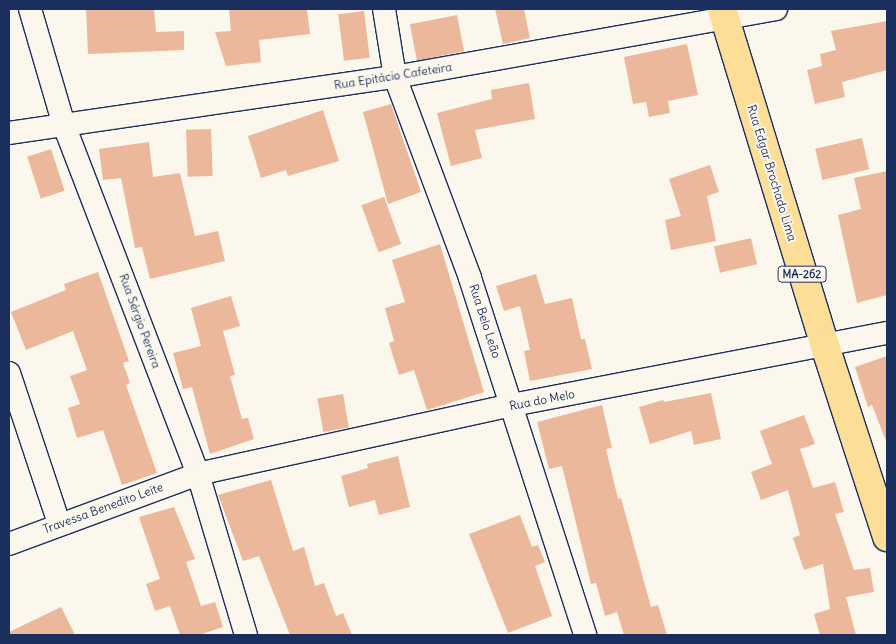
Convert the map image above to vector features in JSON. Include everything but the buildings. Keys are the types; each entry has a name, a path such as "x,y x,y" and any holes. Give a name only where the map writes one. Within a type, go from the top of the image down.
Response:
{"main road":[{"name":"Rua Edgar Brochado Lima","path":"723,13 824,346 887,537"}],"street":[{"name":"Rua Sérgio Pereira","path":"30,9 64,124 198,474 246,635"},
{"name":"Rua Belo Leão","path":"384,9 395,77 470,278 585,635"},
{"name":"Rua Epitácio Cafeteira","path":"9,133 395,77 723,13 776,9"},
{"name":"Rua do Melo","path":"198,474 512,405 887,333"},
{"path":"9,373 59,523"},
{"name":"Travessa Benedito Leite","path":"9,544 59,523 198,474"}]}
